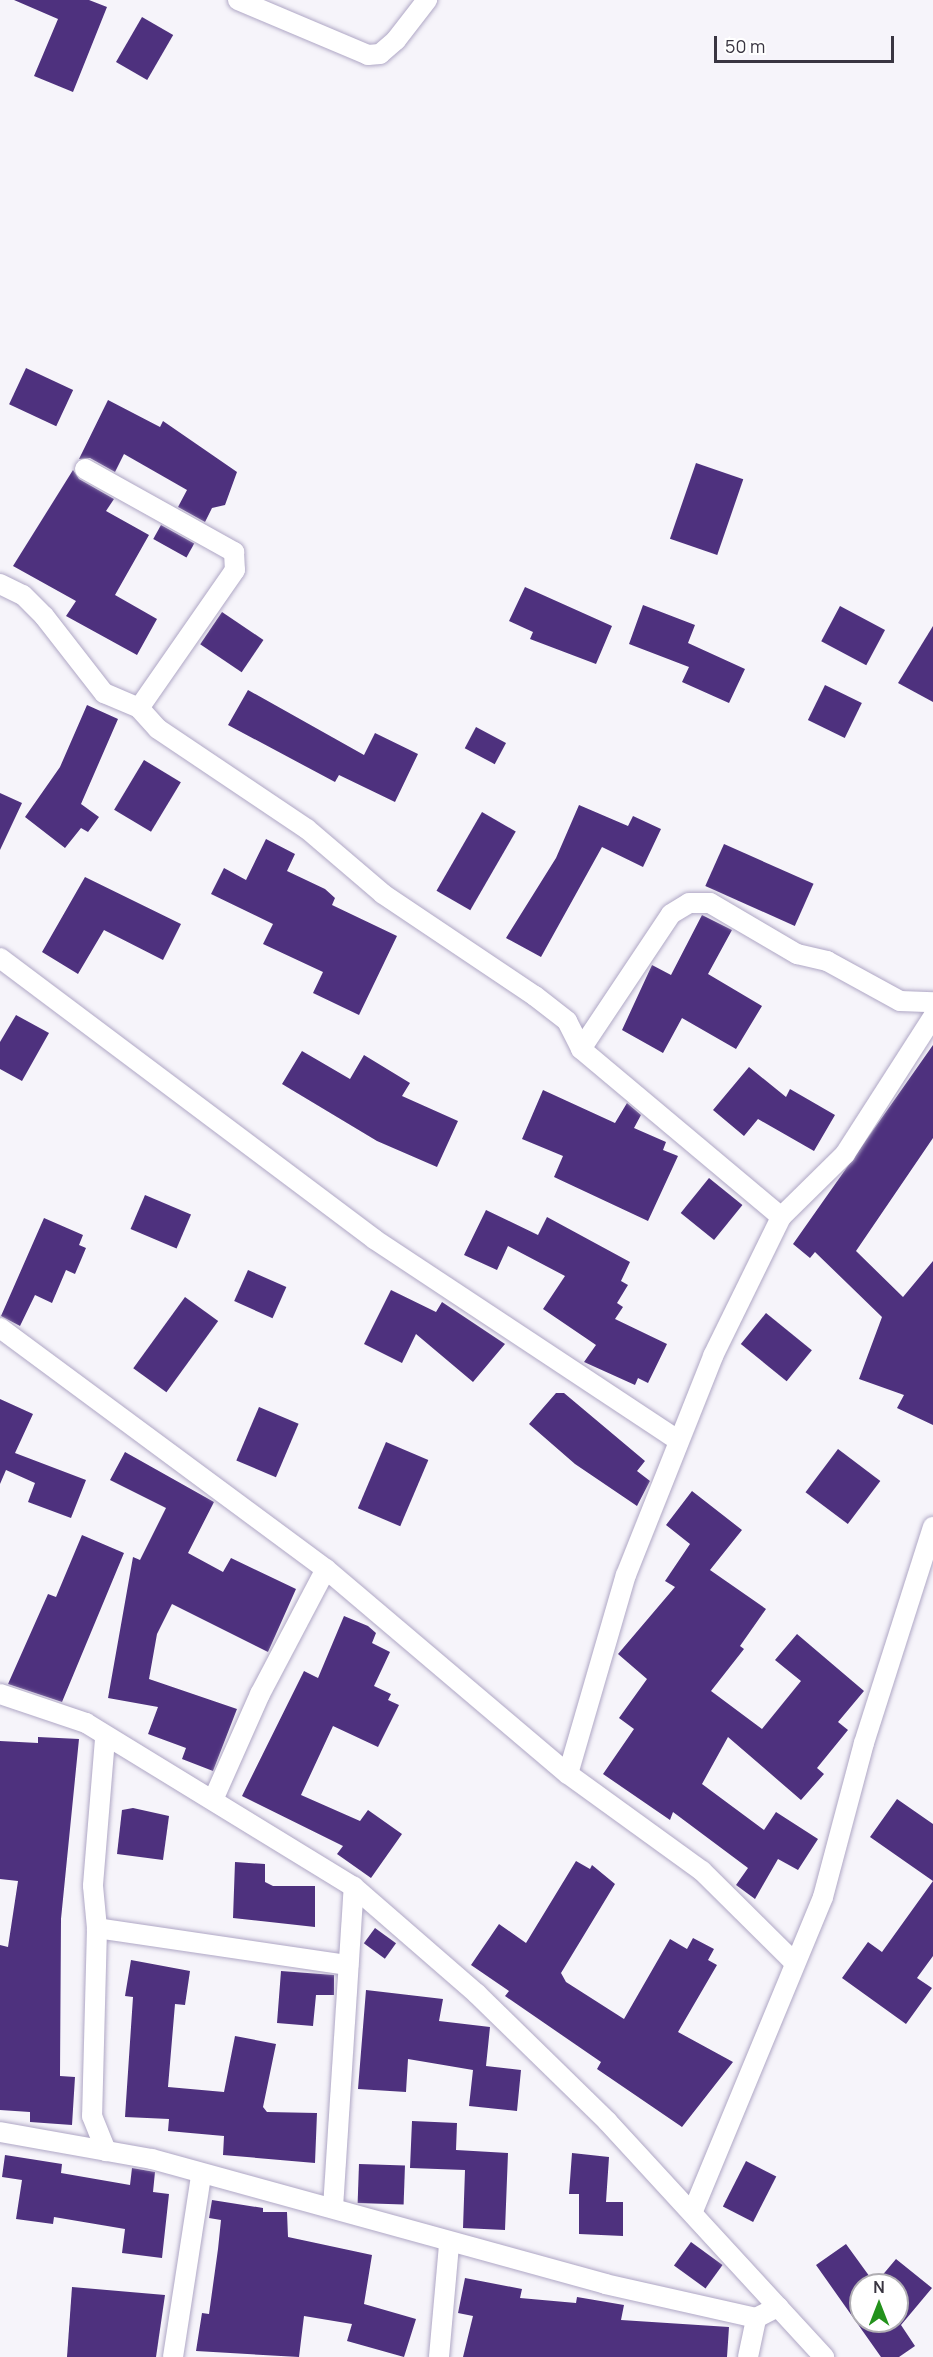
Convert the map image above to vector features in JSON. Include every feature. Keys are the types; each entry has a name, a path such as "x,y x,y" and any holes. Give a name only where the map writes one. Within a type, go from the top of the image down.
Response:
{"street":[{"path":"238,0 368,55 380,54 396,40 426,0"},
{"path":"84,469 234,552 235,570 139,708"},
{"path":"0,584 23,595 44,616 104,693 139,708 158,729 307,829 383,894 536,996 567,1021 581,1049 781,1217"},
{"path":"581,1049 671,914 689,903 710,903 797,954 827,961 900,1001 933,1002"},
{"path":"0,958 374,1239 676,1439"},
{"path":"568,1774 626,1575 676,1439 781,1217 845,1154 933,1017"},
{"path":"0,1329 326,1569 568,1774 702,1871 793,1961"},
{"path":"693,2211 793,1961 823,1897 864,1743 933,1527"},
{"path":"213,1800 260,1694 326,1569"},
{"path":"0,1694 86,1723 105,1739 213,1800 354,1887 477,1994 693,2211 824,2357"},
{"path":"105,1739 93,1886 97,1928 92,2116 106,2151"},
{"path":"333,2208 354,1887"},
{"path":"97,1928 348,1965"},
{"path":"0,2132 106,2151 333,2208 449,2244 756,2318 778,2307"},
{"path":"173,2357 201,2176"},
{"path":"439,2357 449,2244"},
{"path":"748,2357 756,2318"}],"building":[{"path":"14,0 89,0 107,7 73,92 34,76 58,19"},
{"path":"142,17 173,35 147,80 116,62"},
{"path":"26,368 73,390 56,426 9,404"},
{"path":"108,400 160,427 163,421 237,472 225,505 212,508 205,522 178,507 187,490 124,454 115,472 90,458 79,459"},
{"path":"696,463 743,479 717,555 670,539"},
{"path":"73,470 79,479 114,499 106,511 149,535 115,595 157,619 137,655 66,616 76,601 13,566"},
{"path":"161,525 194,543 186,557 153,539"},
{"path":"525,587 612,626 596,664 530,639 533,632 509,621"},
{"path":"643,605 695,625 688,643 745,669 729,703 682,682 689,667 629,644"},
{"path":"840,606 885,630 866,665 821,641"},
{"path":"222,612 263,640 242,672 200,644"},
{"path":"933,626 933,702 898,683"},
{"path":"825,685 862,703 845,738 808,720"},
{"path":"248,690 364,755 375,733 418,754 395,802 339,775 335,782 228,725"},
{"path":"87,705 118,719 81,804 99,817 88,832 81,828 65,848 25,817 60,767"},
{"path":"476,727 506,743 495,764 465,748"},
{"path":"144,760 181,782 151,832 114,810"},
{"path":"0,793 22,803 0,850"},
{"path":"579,805 628,826 633,816 661,829 643,867 602,847 541,957 506,938 556,858"},
{"path":"482,812 516,832 470,910 436,891"},
{"path":"266,839 295,854 287,871 325,889 335,898 332,905 397,936 359,1015 313,993 323,972 263,944 273,924 211,894 224,868 246,880"},
{"path":"724,844 814,884 795,926 705,886"},
{"path":"85,877 181,924 163,960 104,930 78,974 42,952"},
{"path":"702,915 732,930 708,974 762,1006 736,1049 682,1018 663,1053 622,1030 652,965 671,975"},
{"path":"16,1015 49,1033 22,1081 0,1069 0,1042"},
{"path":"933,1045 933,1138 856,1251 903,1297 933,1261 933,1425 897,1408 904,1395 859,1379 882,1317 815,1252 810,1258 793,1244"},
{"path":"302,1051 350,1079 364,1055 410,1083 402,1096 458,1121 437,1167 377,1141 282,1084"},
{"path":"749,1067 786,1097 790,1089 835,1115 814,1151 758,1119 744,1136 713,1110"},
{"path":"543,1090 615,1123 627,1103 641,1115 634,1128 666,1142 663,1150 678,1156 648,1221 554,1177 563,1156 522,1139"},
{"path":"709,1178 742,1205 714,1240 681,1213"},
{"path":"145,1195 191,1215 177,1249 131,1229"},
{"path":"486,1210 538,1235 547,1217 630,1262 621,1281 628,1285 617,1303 623,1307 615,1319 667,1344 648,1383 638,1378 635,1385 584,1362 596,1345 543,1309 565,1276 508,1246 497,1270 464,1255"},
{"path":"44,1218 83,1235 79,1245 86,1248 75,1274 66,1270 52,1303 35,1295 20,1326 1,1316"},
{"path":"248,1270 286,1287 273,1318 234,1301"},
{"path":"391,1290 436,1312 442,1302 505,1344 473,1382 416,1334 402,1363 364,1344"},
{"path":"185,1297 218,1321 166,1392 133,1368"},
{"path":"766,1313 812,1350 787,1381 741,1344"},
{"path":"556,1393 564,1393 645,1461 637,1471 650,1481 637,1506 575,1464 529,1424"},
{"path":"0,1399 33,1414 15,1453 86,1480 71,1518 28,1502 35,1483 6,1470 0,1484"},
{"path":"259,1407 299,1424 276,1477 236,1460"},
{"path":"386,1442 428,1460 400,1526 358,1508"},
{"path":"838,1449 880,1481 848,1524 806,1492"},
{"path":"125,1452 214,1502 188,1553 223,1572 231,1558 296,1589 268,1652 172,1604 157,1634 149,1679 237,1709 213,1771 182,1759 186,1748 148,1734 158,1707 108,1698 133,1557 140,1560 166,1508 110,1480"},
{"path":"692,1491 742,1530 710,1570 766,1609 740,1646 744,1649 711,1691 762,1729 801,1681 775,1660 797,1634 864,1691 838,1722 848,1730 817,1768 824,1774 801,1800 728,1737 702,1784 764,1830 776,1812 818,1839 798,1870 778,1859 755,1899 736,1885 748,1868 673,1812 670,1820 603,1774 634,1729 619,1718 647,1679 618,1654 675,1587 665,1581 690,1544 666,1525"},
{"path":"82,1535 124,1553 62,1702 8,1684 48,1594 56,1597"},
{"path":"344,1616 368,1626 376,1633 372,1643 390,1652 374,1686 391,1694 388,1700 399,1705 378,1747 333,1726 301,1795 360,1821 368,1810 402,1834 371,1878 337,1854 343,1846 242,1796 304,1671 318,1678"},
{"path":"38,1737 79,1739 61,1919 60,2076 75,2077 72,2125 30,2122 30,2112 0,2110 0,1945 8,1947 18,1881 0,1879 0,1741 38,1743"},
{"path":"897,1799 933,1824 933,1881 870,1837"},
{"path":"133,1808 169,1816 163,1860 117,1854 122,1810"},
{"path":"576,1861 590,1869 592,1865 615,1884 561,1973 566,1982 624,2019 670,1939 687,1949 693,1938 714,1949 708,1960 717,1965 678,2032 733,2062 682,2127 597,2069 601,2062 505,1996 509,1991 471,1965 499,1924 526,1943"},
{"path":"235,1862 265,1864 265,1882 273,1886 315,1886 315,1927 233,1918"},
{"path":"933,1881 933,1956 917,1978 932,1988 906,2024 842,1978 868,1942 882,1952"},
{"path":"375,1928 396,1943 385,1959 364,1943"},
{"path":"131,1960 190,1971 185,2005 175,2004 168,2087 224,2092 235,2036 276,2044 263,2107 267,2112 317,2113 315,2163 223,2155 224,2136 168,2131 169,2119 125,2117 133,1997 125,1996"},
{"path":"281,1971 334,1975 334,1995 316,1995 313,2026 277,2023"},
{"path":"366,1990 443,1999 439,2021 490,2027 486,2066 521,2070 517,2111 469,2106 473,2070 408,2059 406,2092 358,2089"},
{"path":"412,2121 457,2123 456,2150 508,2153 505,2230 463,2228 465,2170 410,2168"},
{"path":"572,2153 609,2157 606,2202 623,2202 623,2236 579,2234 579,2194 569,2194"},
{"path":"5,2155 62,2164 61,2173 130,2185 132,2168 155,2172 153,2192 169,2194 162,2258 122,2253 125,2229 54,2217 53,2224 16,2219 22,2180 2,2177"},
{"path":"746,2161 776,2176 753,2222 723,2206"},
{"path":"359,2164 405,2166 404,2205 358,2203"},
{"path":"212,2200 263,2208 263,2212 287,2212 288,2237 372,2255 364,2304 416,2319 404,2357 347,2341 352,2324 304,2316 299,2357 196,2351 202,2313 209,2314 218,2249 221,2220 209,2218"},
{"path":"691,2242 723,2265 706,2288 674,2265"},
{"path":"846,2244 867,2273 849,2273 849,2312 816,2265"},
{"path":"896,2259 932,2288 909,2315 909,2273 884,2273"},
{"path":"465,2278 522,2289 520,2298 576,2303 577,2297 624,2305 621,2320 729,2327 727,2357 463,2357 473,2316 458,2313"},
{"path":"72,2287 165,2295 156,2357 67,2357"},
{"path":"864,2333 906,2333 915,2346 899,2357 881,2357"}]}
